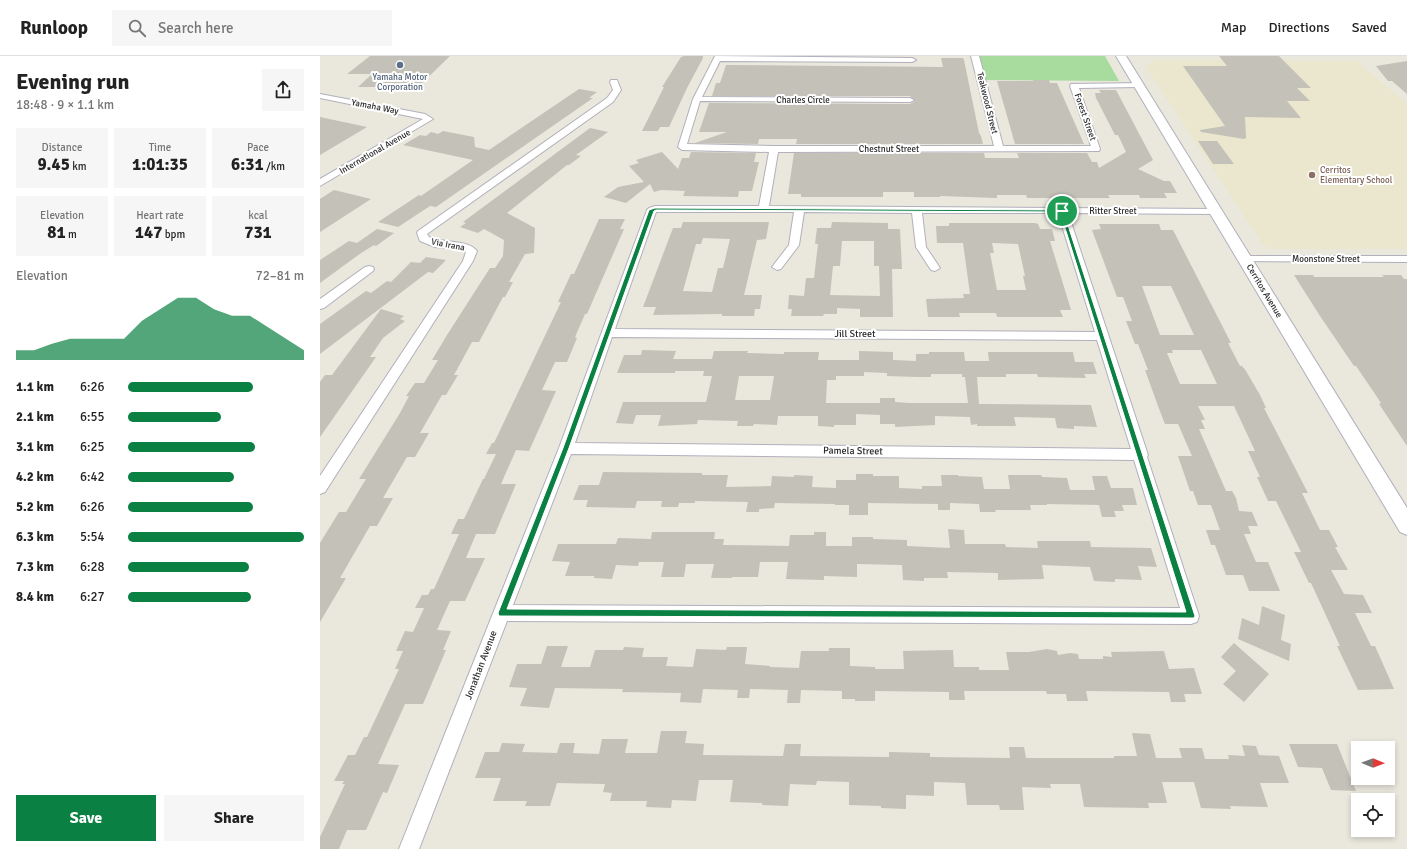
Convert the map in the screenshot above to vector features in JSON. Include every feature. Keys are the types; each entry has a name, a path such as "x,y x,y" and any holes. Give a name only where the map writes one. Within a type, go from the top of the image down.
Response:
{"main road":[{"name":"Cerritos Avenue","path":"1121,56 1407,526"}],"street":[{"name":"Teakwood Street","path":"975,56 999,149"},
{"path":"697,99 718,58 912,60"},
{"name":"Via Irana","path":"320,488 468,261 472,251 467,247 435,244 424,240 422,233 610,100 617,90 614,82"},
{"name":"Forest Street","path":"1096,149 1074,86 1138,85"},
{"name":"Yamaha Way","path":"320,96 425,116 429,119"},
{"name":"Chestnut Street","path":"697,99 682,147 774,149 1096,149"},
{"name":"Charles Circle","path":"697,99 910,100"},
{"name":"International Avenue","path":"320,183 429,119"},
{"path":"763,210 774,149"},
{"name":"Ritter Street","path":"652,210 1215,211"},
{"name":"Jonathan Avenue","path":"409,849 566,448 652,210"},
{"path":"777,267 794,245 799,210"},
{"path":"917,210 921,247 935,268"},
{"path":"502,613 1191,616 1141,455 1062,211"},
{"name":"Moonstone Street","path":"1244,259 1407,259"},
{"path":"320,305 369,269"},
{"name":"Jill Street","path":"608,333 1102,336"},
{"name":"Pamela Street","path":"566,448 1141,455"}],"shaded area":[{"name":"Cerritos Elementary School","path":"1154,60 1357,61 1407,104 1407,249 1275,249 1264,246 1149,72 1146,65"}],"green space":[{"path":"978,56 1105,56 1119,81 984,80"}],"building":[{"name":"Yamaha Motor Corporation","path":"370,56 450,56 418,87 358,87 372,74 347,74"},
{"path":"703,56 703,58 669,127 660,127 658,131 642,131 664,87 662,87 681,57"},
{"path":"1219,56 1279,56 1311,88 1297,88 1310,101 1287,101 1301,118 1245,117 1246,138 1244,139 1201,132 1200,130 1225,126 1183,66 1227,66"},
{"path":"941,58 963,58 964,60 979,133 983,144 796,144 797,139 759,139 758,144 695,143 727,132 699,132 709,103 910,104 915,101 910,96 712,96 716,83 720,83 726,65 943,67"},
{"path":"1407,61 1407,94 1392,81 1388,81 1376,66"},
{"path":"1049,80 1050,83 1057,83 1084,144 1015,144 997,81"},
{"path":"579,89 597,92 589,98 593,98 436,207 430,206 398,227 378,222 419,195 421,196 473,160 403,145 420,135 426,136 431,132 438,134 443,131 474,137 475,147 489,150"},
{"path":"1099,90 1116,90 1153,160 1138,169 1164,181 1170,181 1177,193 1164,193 1167,198 1140,198 1139,195 1108,195 1110,198 1027,198 1026,195 997,195 997,198 940,196 914,197 914,192 883,192 883,197 801,197 801,194 788,194 794,153 984,153 985,158 1019,158 1017,153 1087,153 1092,162 1097,162 1099,168 1126,152 1118,135 1115,135 1096,98 1095,93 1101,93"},
{"path":"320,117 367,127 320,155"},
{"path":"590,128 608,132 576,155 581,156 567,165 507,213 535,228 534,253 525,254 509,282 513,282 505,297 503,297 479,342 472,342 454,375 458,375 446,395 442,395 420,433 429,433 415,457 407,457 383,498 393,498 377,526 370,526 340,578 346,578 320,622 320,543 339,512 346,512 366,479 359,479 400,413 409,396 406,396 415,383 424,383 438,360 432,360 447,335 490,268 495,268 503,256 504,240 484,229 478,233 460,227 466,223 463,222"},
{"path":"1198,141 1217,141 1234,164 1213,164"},
{"path":"662,152 678,169 682,158 689,158 691,152 756,153 754,162 759,162 752,191 739,191 738,197 683,196 685,191 661,190 654,192 650,184 626,203 604,197 618,187 644,182 629,166 639,163 636,160"},
{"path":"334,190 371,199 320,232 320,199"},
{"path":"599,219 625,219 620,229 624,229 587,314 585,314 575,337 577,338 567,362 555,362 542,390 556,391 529,451 516,450 501,484 516,484 495,534 476,534 466,558 485,558 465,601 450,601 437,630 451,631 443,650 446,650 423,704 405,704 378,764 399,765 387,793 383,792 366,830 347,830 339,849 320,849 320,837 345,784 342,784 344,781 334,781 348,755 355,755 364,737 367,737 399,669 395,669 403,651 396,651 405,631 413,632 424,608 415,608 422,595 428,595 431,589 434,589 459,534 451,534 458,519 464,519 496,454 486,454 492,443 494,443 561,302 558,302 571,274 574,274"},
{"path":"683,222 769,222 766,239 757,240 744,295 762,295 760,309 755,309 754,316 722,316 722,314 653,315 656,307 643,307 673,228 681,228","holes":["703,238 730,239 723,268 718,268 712,292 683,291 696,244 701,244"]},
{"path":"832,222 888,223 888,229 900,229 902,269 892,269 893,317 860,317 860,309 837,308 837,314 824,314 823,316 791,316 792,309 788,309 789,295 804,296 806,278 814,278 818,244 815,244 817,228 831,228","holes":["842,241 874,241 874,266 879,266 880,296 830,295 833,266 840,266"]},
{"path":"949,223 1035,223 1038,224 1040,229 1052,229 1055,241 1050,241 1071,310 1060,310 1063,317 997,317 996,313 959,313 960,317 928,317 926,299 964,298 963,294 970,294 963,243 937,243 936,226 949,226","holes":["992,243 1018,244 1025,276 1023,276 1026,290 997,290 990,253 994,253"]},
{"path":"1099,224 1159,224 1161,230 1173,230 1231,343 1228,343 1240,366 1242,366 1246,371 1260,395 1266,408 1264,408 1308,493 1302,493 1320,530 1329,530 1338,547 1335,547 1348,570 1331,570 1344,594 1363,595 1372,613 1355,613 1371,646 1375,646 1394,689 1358,690 1337,646 1340,646 1311,583 1309,583 1294,552 1301,552 1276,501 1268,501 1257,477 1260,477 1248,451 1255,451 1234,406 1198,406 1205,420 1201,420 1205,429 1199,429 1226,491 1232,491 1236,498 1239,511 1252,512 1258,526 1248,526 1251,534 1244,534 1256,562 1268,562 1280,591 1249,591 1243,575 1226,575 1215,545 1211,545 1206,530 1220,530 1211,505 1198,505 1193,491 1190,491 1178,456 1192,456 1178,424 1165,424 1145,370 1148,370 1138,344 1135,344 1126,321 1132,321 1123,297 1117,297 1092,230 1101,229","holes":["1142,286 1171,286 1194,335 1160,335","1172,350 1201,350 1217,384 1180,384 1167,353 1173,353"]},
{"path":"377,229 394,233 376,246 374,245 361,253 320,283 320,260 349,241 357,243"},
{"path":"426,257 446,260 433,273 428,272 320,354 320,324 366,291 371,293 387,281 391,282 411,262 420,263"},
{"path":"1294,275 1313,275 1314,277 1384,277 1382,275 1401,275 1404,279 1407,279 1407,446 1379,404 1381,403 1320,316"},
{"path":"381,309 404,316 400,319 405,321 383,338 370,357 376,357 320,437 320,382 325,375 332,375"},
{"path":"642,350 676,351 673,359 712,359 714,351 748,351 747,353 784,354 784,352 819,352 818,360 859,360 859,351 893,352 893,360 916,361 916,354 929,354 929,352 964,352 965,361 989,361 988,352 1073,352 1075,362 1093,362 1097,374 1084,374 1086,378 1038,377 1037,374 1006,374 1006,377 977,377 979,404 1091,405 1097,427 1074,426 1074,429 1057,428 1055,418 1014,417 1016,426 977,426 977,424 971,425 970,417 935,416 935,425 895,427 895,424 880,424 880,415 856,414 856,425 834,425 834,427 818,426 818,416 778,416 777,425 754,424 753,426 737,426 738,421 698,420 697,424 658,426 661,415 636,415 633,424 616,423 623,402 706,402 712,376 703,376 704,371 675,371 675,373 617,373 624,355 641,355","holes":["864,372 887,373 887,376 917,377 931,377 931,374 962,374 962,377 965,377 968,403 909,403 895,402 895,398 880,398 880,403 826,403 827,380 836,380 836,376 864,376","739,376 774,376 770,400 735,400"]},
{"path":"603,472 702,473 702,475 728,475 726,487 771,486 772,476 813,476 812,487 836,488 836,480 856,480 856,474 873,474 873,476 899,476 899,488 922,489 922,486 942,486 941,475 982,477 984,489 1010,489 1008,475 1041,475 1042,477 1067,478 1070,490 1095,490 1092,476 1107,476 1111,488 1133,488 1137,505 1122,505 1124,511 1114,511 1116,517 1102,517 1099,505 1030,505 1031,510 995,510 996,512 980,512 979,504 950,503 950,510 938,510 938,504 868,503 868,515 849,515 849,505 835,504 775,503 774,508 759,509 759,512 746,512 748,502 695,501 695,503 679,503 678,507 661,507 662,501 637,501 635,508 586,507 588,500 573,500 579,485 599,485"},
{"path":"948,529 964,530 965,544 1005,544 1006,547 1038,548 1037,541 1090,541 1091,547 1151,548 1157,567 1138,566 1142,580 1115,579 1115,582 1094,581 1090,567 1042,565 1044,579 998,580 998,573 947,572 948,578 924,578 924,581 903,580 902,565 857,564 857,577 824,576 824,580 786,579 788,562 760,562 758,577 711,578 714,564 686,564 684,577 661,577 664,562 639,562 638,566 616,565 612,579 594,578 594,576 565,576 570,562 552,561 558,544 616,544 618,538 651,539 652,532 715,532 714,539 724,539 723,545 789,546 790,535 814,535 814,532 826,532 826,546 852,546 852,537 873,537 873,539 907,540 907,546 950,548"},
{"path":"1262,606 1285,615 1281,640 1291,644 1289,661 1238,639 1242,618 1259,625"},
{"path":"1234,643 1269,674 1244,702 1223,684 1236,671 1221,657"},
{"path":"547,646 568,646 561,667 590,667 595,650 623,650 624,647 644,648 642,657 668,657 666,666 693,667 696,649 726,650 727,647 747,647 745,664 799,668 801,651 829,651 829,648 850,648 850,666 875,667 875,669 904,669 903,651 953,650 954,667 979,667 979,670 1009,670 1006,652 1029,652 1047,649 1057,651 1058,655 1070,653 1078,654 1079,659 1103,659 1103,656 1112,657 1111,652 1164,651 1169,669 1194,668 1202,694 1184,694 1186,702 1171,702 1169,692 1086,691 1088,701 1067,701 1066,694 1047,694 1046,691 964,691 965,700 949,700 949,692 875,691 875,701 855,701 855,699 842,699 842,691 801,690 800,703 787,703 788,690 750,689 749,698 737,698 738,690 703,689 701,703 680,702 681,693 622,692 623,689 555,688 549,708 520,706 527,688 509,687 517,664 541,664"},
{"path":"661,731 687,731 685,743 704,744 703,755 783,756 785,744 801,744 800,756 889,757 889,752 930,753 930,757 1010,758 1009,747 1024,747 1026,758 1114,758 1114,756 1137,756 1132,733 1150,734 1156,758 1182,758 1179,748 1202,748 1205,759 1229,759 1228,755 1245,756 1242,745 1256,746 1259,755 1279,756 1289,783 1260,783 1268,807 1230,806 1231,809 1201,808 1194,782 1162,782 1167,803 1148,803 1149,808 1084,807 1080,784 1050,784 1051,788 1022,787 1024,810 1000,810 999,805 967,805 965,783 934,782 934,796 906,795 906,809 881,808 881,806 849,805 849,782 817,781 816,785 790,784 788,806 762,805 762,803 730,802 733,780 699,780 696,801 672,800 671,808 646,807 647,801 610,801 612,793 603,792 605,784 557,783 550,806 525,806 527,801 493,801 501,778 475,778 485,752 499,752 502,743 525,744 522,752 557,753 560,743 575,743 573,753 599,754 602,739 628,739 625,753 657,753"},
{"path":"1289,744 1337,744 1351,779 1351,785 1354,785 1356,791 1331,790 1322,768 1298,767"}],"place":[{"name":"Yamaha Motor Corporation","path":"400,65"},
{"name":"Cerritos Elementary School","path":"1312,175"}],"route":[{"path":"652,210 1062,211 1141,455 1191,616 502,613 566,448 652,210"}]}
